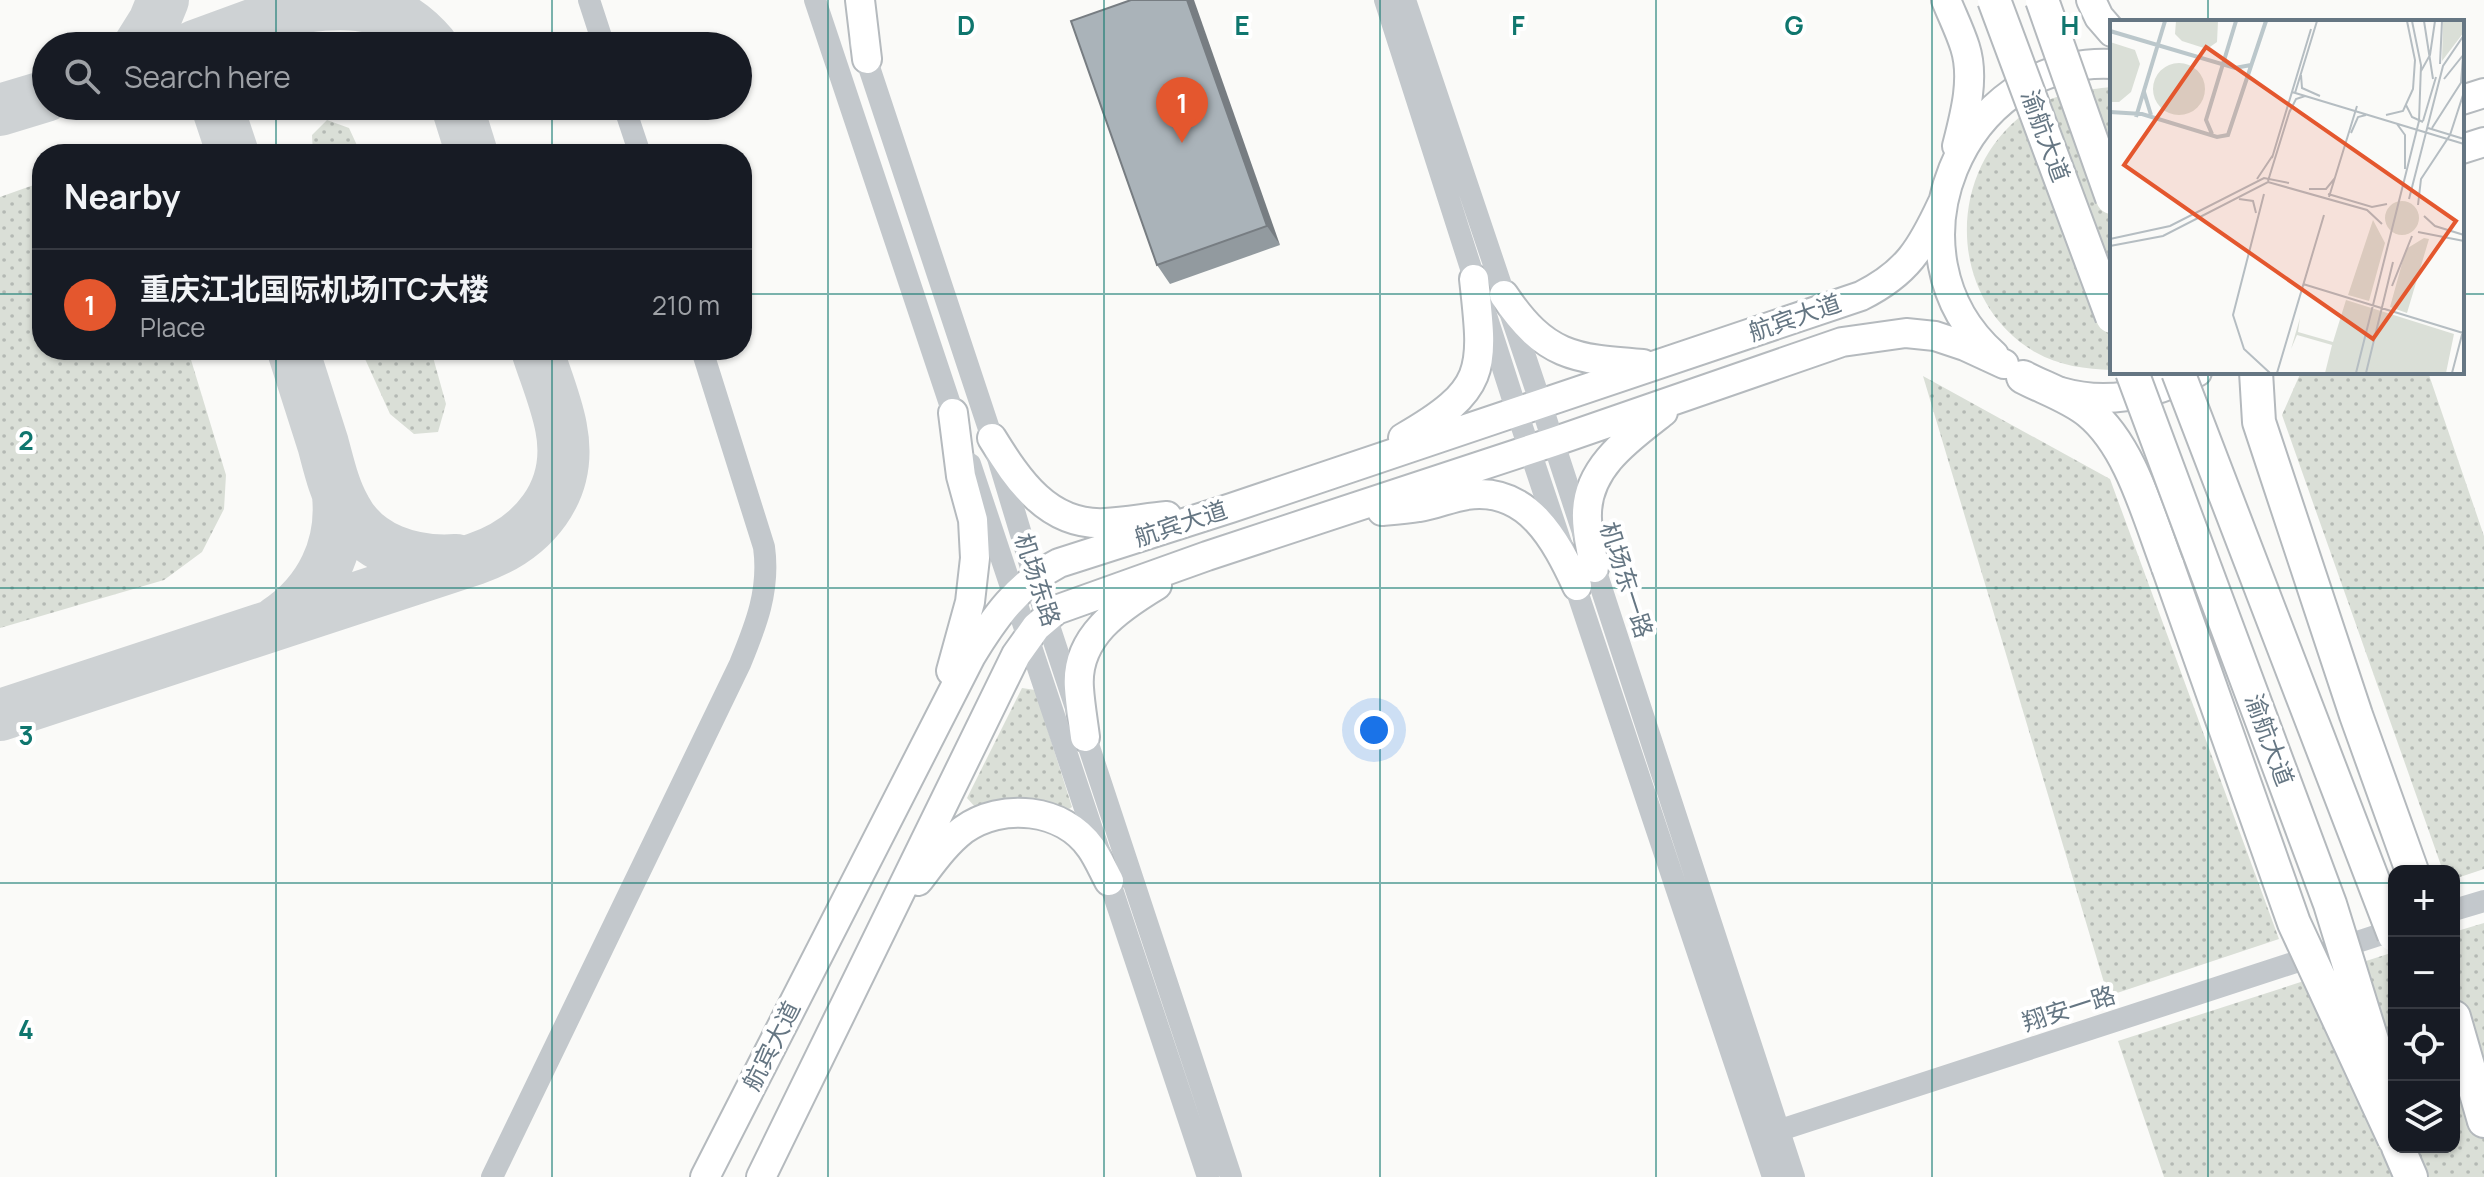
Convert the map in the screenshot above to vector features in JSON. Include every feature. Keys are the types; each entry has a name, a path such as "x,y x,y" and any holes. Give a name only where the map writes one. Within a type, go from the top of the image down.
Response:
{"highway":[{"name":"渝航大道","path":"1994,0 2110,312"},
{"name":"渝航大道","path":"2042,0 2110,192"},
{"path":"2013,370 2086,409 2102,423 2128,464 2168,567 2294,923 2388,1126"},
{"name":"渝航大道","path":"2133,374 2330,904 2388,1092"},
{"name":"渝航大道","path":"2179,374 2388,916"},
{"path":"2256,374 2259,422 2356,715 2410,865"},
{"path":"2460,1038 2484,1121"},
{"path":"2456,1081 2484,1148"},
{"path":"2401,1153 2413,1177"},
{"path":"2407,1153 2413,1177"}],"main road":[{"path":"860,0 867,59"},
{"path":"1946,0 1966,49 1969,71 1965,112 1944,193 1940,247 1950,291 1972,331 2013,370"},
{"path":"2091,0 2099,17 2110,30"},
{"path":"1944,193 1965,143 1992,109 2008,96 2025,85 2064,69 2110,64"},
{"path":"2464,99 2484,93"},
{"path":"2464,148 2484,142"},
{"name":"航宾大道","path":"705,1177 971,656 1024,586 1059,563 1861,296 1883,285 1915,256 1944,193"},
{"path":"1352,467 1432,421 1465,392 1476,372 1481,345 1474,279"},
{"path":"1504,295 1520,320 1551,346 1587,360 1656,365"},
{"name":"航宾大道","path":"761,1177 1006,675 1037,627 1070,604 1842,342 1906,333 1935,336 1965,346 2065,394 2117,399 2146,394 2193,374"},
{"path":"1586,577 1586,516 1591,490 1599,474 1622,444 1681,399"},
{"path":"934,728 974,580 973,520 961,476 953,413"},
{"path":"992,438 1016,478 1028,491 1049,508 1074,519 1103,524 1231,508"},
{"path":"1330,516 1421,507 1464,495 1495,497 1511,502 1546,527 1586,577"},
{"path":"1171,569 1139,567 1134,561 1135,552 1143,545 1231,508"},
{"path":"1085,737 1079,671 1082,658 1096,633 1123,607 1207,556"},
{"path":"882,930 950,841 966,828 998,814 1034,813 1067,825 1091,848 1109,881"}],"street":[{"path":"589,0 599,32"},
{"name":"机场东路","path":"815,0 953,413 1024,586 1109,881 1208,1177"},
{"name":"机场东路","path":"847,0 992,438 1024,586"},
{"name":"机场东一路","path":"1385,0 1474,279 1529,408"},
{"name":"机场东一路","path":"1405,0 1504,295 1529,408 1541,446 1769,1133 1794,1177"},
{"path":"629,120 637,144"},
{"path":"492,1177 740,664 759,618 766,567 764,547 705,360"},
{"name":"机场东路","path":"1037,627 1085,737 1231,1177"},
{"path":"2460,908 2484,901"},
{"name":"翔安一路","path":"1769,1133 2388,934"},
{"name":"机场东一路","path":"1769,1133 1773,1177"}],"shaded area":[{"path":"2110,87 2110,370 2054,361 2035,352 2006,330 1985,302 1972,270 1967,236 1970,202 1980,168 1999,138 2025,113 2045,101"},
{"path":"327,120 349,128 356,144 312,144 312,135"},
{"path":"32,186 32,360 191,360 226,475 224,509 202,552 164,580 0,628 0,197"},
{"path":"366,360 434,360 446,404 438,432 414,434 390,414"},
{"path":"2300,374 2429,374 2484,536 2484,869 2460,877 2460,865 2441,865 2282,415"},
{"path":"1923,376 2110,479 2279,939 2108,996"},
{"path":"1022,688 1035,690 1072,807 1069,809 1022,798 975,807 967,798"},
{"path":"2484,923 2484,1177 2164,1177 2118,1041 2388,954 2388,1153 2460,1153 2460,930"}],"building":[{"path":"1131,0 1187,0 1267,226 1157,265 1071,21"}],"taxiway":[{"path":"148,32 163,0"},
{"path":"233,32 320,0"},
{"path":"305,7 341,4 374,8 390,13 419,32"},
{"path":"0,110 32,100"},
{"path":"222,120 230,144"},
{"path":"461,120 469,144"},
{"path":"296,360 335,485 354,522 378,543 408,556 456,560"},
{"path":"0,715 475,559 515,539 545,510 561,472 561,427 540,360"},
{"path":"277,622 306,597 326,567 337,532 338,495"}],"place":[{"name":"重庆江北国际机场ITC大楼","path":"1182,143"}]}
